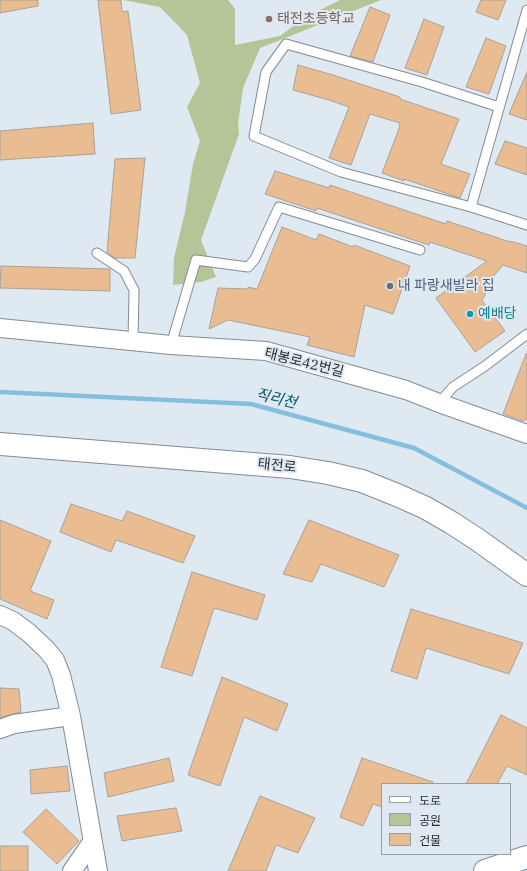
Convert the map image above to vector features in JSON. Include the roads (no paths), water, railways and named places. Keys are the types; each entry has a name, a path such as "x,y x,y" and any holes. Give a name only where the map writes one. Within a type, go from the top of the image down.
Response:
{"street":[{"name":"태봉로42번길","path":"0,328 171,345 266,351 406,390 527,434"},
{"name":"태전로","path":"0,444 290,467 328,473 362,481 426,508 452,523 478,540 523,574"},
{"path":"0,615 29,632 55,660 61,675 71,716 98,871"},
{"path":"0,729 14,724 71,716"},
{"path":"72,871 92,842"},
{"path":"485,871 527,857"}],"lane":[{"path":"470,207 527,10"},
{"path":"499,108 422,82 286,44 266,72 254,136 340,172 470,207 527,225"},
{"path":"171,345 196,260 248,267 255,259 280,207 420,250"},
{"path":"97,253 124,271 134,290 133,341"},
{"path":"439,403 452,387 485,366 527,334"}],"waterway":[{"name":"직리천","path":"0,392 251,404 414,448 527,508"}],"place":[{"name":"태전초등학교","path":"269,19"},
{"name":"내 파랑새빌라 집","path":"390,286"},
{"name":"예배당","path":"470,314"}]}
